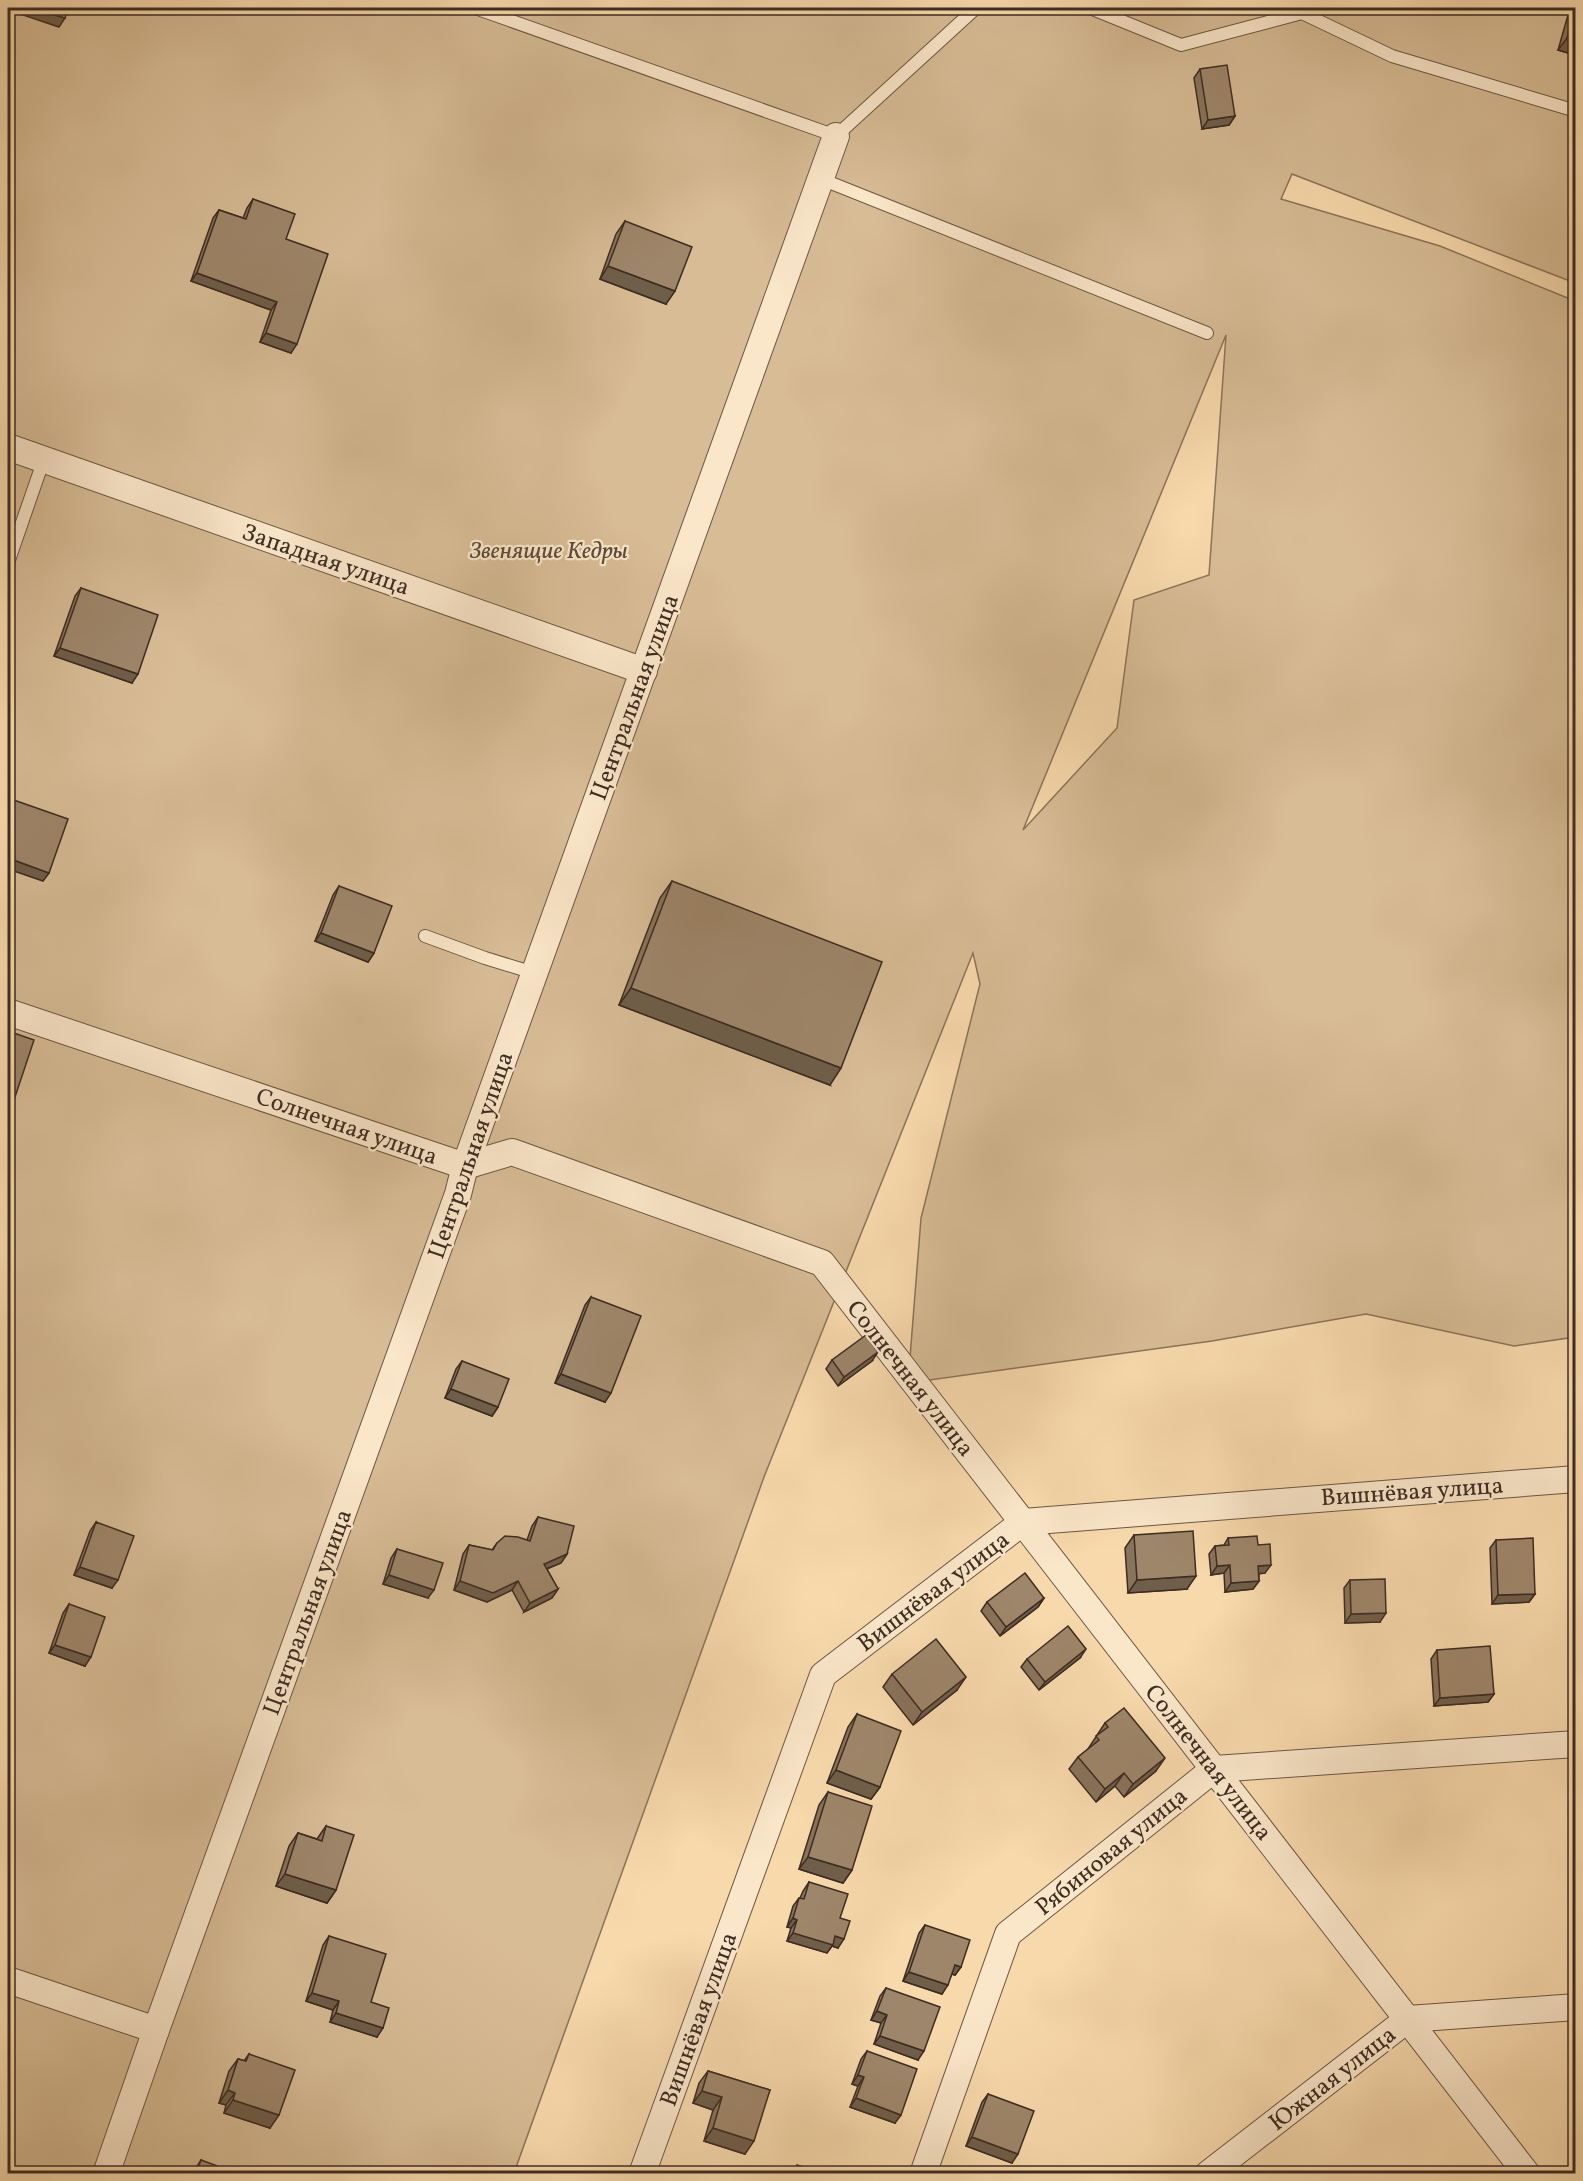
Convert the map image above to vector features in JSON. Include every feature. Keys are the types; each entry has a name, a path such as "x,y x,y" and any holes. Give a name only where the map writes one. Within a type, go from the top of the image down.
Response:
{"street":[{"name":"Центральная улица","path":"106,2174 458,1194 465,1166 534,973 836,136"},
{"name":"Западная улица","path":"8,447 644,671"},
{"name":"Солнечная улица","path":"8,1012 465,1166 512,1152 822,1263 1527,2174"},
{"name":"Вишнёвая улица","path":"642,2174 823,1675 1023,1522 1575,1479"},
{"path":"1214,1769 1575,1744"},
{"name":"Рябиновая улица","path":"923,2174 1008,1934 1214,1769"},
{"path":"8,1980 156,2030"},
{"name":"Южная улица","path":"1208,2174 1408,2019 1575,2007"}],"lane":[{"path":"478,8 836,136 976,8"},
{"path":"1090,8 1181,45 1305,10 1392,56 1575,111"},
{"path":"821,179 1207,333"},
{"path":"8,563 44,459"},
{"path":"425,936 534,973"}],"green space":[{"name":"Звенящие Кедры","path":"8,8 1575,8 1575,283 1292,174 1281,199 1440,246 1575,301 1575,1337 1514,1346 1366,1314 1212,1341 908,1383 921,1218 980,984 973,953 764,1477 514,2173 8,2173","holes":["1226,335 1209,575 1134,600 1117,728 1023,830"]}],"building":[{"path":"32,8 69,8 65,18"},
{"path":"1575,8 1575,40 1567,38"},
{"path":"1227,65 1235,116 1208,120 1200,69"},
{"path":"253,199 295,214 286,239 328,254 297,344 266,333 277,302 197,273 219,210 246,219"},
{"path":"625,221 692,247 675,291 608,266"},
{"path":"81,588 158,615 138,674 60,648"},
{"path":"8,798 68,819 49,873 8,858"},
{"path":"672,881 882,962 841,1068 631,988"},
{"path":"339,886 392,906 374,953 321,933"},
{"path":"8,1031 34,1040 8,1118"},
{"path":"591,1297 641,1316 611,1393 561,1374"},
{"path":"866,1335 878,1352 844,1377 832,1360"},
{"path":"462,1361 509,1379 498,1407 451,1389"},
{"path":"538,1517 574,1526 567,1554 544,1564 558,1589 530,1603 518,1581 493,1593 460,1581 469,1545 493,1550 505,1536 530,1541"},
{"path":"96,1522 134,1536 118,1580 80,1567"},
{"path":"1193,1531 1196,1576 1137,1580 1134,1535"},
{"path":"1257,1536 1258,1545 1270,1544 1271,1565 1258,1566 1259,1581 1231,1583 1230,1565 1217,1566 1215,1546 1229,1545 1228,1538"},
{"path":"1533,1538 1535,1594 1498,1595 1496,1540"},
{"path":"397,1549 443,1563 434,1590 389,1575"},
{"path":"1025,1573 1044,1598 1006,1627 987,1602"},
{"path":"1385,1579 1386,1613 1351,1614 1350,1580"},
{"path":"69,1604 105,1617 91,1657 55,1645"},
{"path":"1068,1626 1086,1649 1045,1682 1027,1659"},
{"path":"936,1639 966,1677 922,1712 892,1674"},
{"path":"1490,1646 1494,1694 1440,1698 1437,1650"},
{"path":"1124,1708 1165,1758 1133,1784 1124,1773 1105,1789 1078,1757 1099,1740 1096,1736 1108,1727 1105,1723"},
{"path":"857,1714 901,1731 880,1787 836,1770"},
{"path":"828,1792 872,1806 852,1870 808,1857"},
{"path":"326,1826 354,1835 336,1890 285,1874 298,1833 322,1841"},
{"path":"809,1882 848,1894 840,1918 850,1921 844,1939 835,1936 833,1945 793,1933 797,1920 793,1918 799,1898 804,1899"},
{"path":"925,1925 970,1940 961,1967 955,1965 948,1985 909,1972"},
{"path":"329,1936 386,1954 371,2002 389,2008 383,2028 336,2013 339,2001 312,1993"},
{"path":"886,1988 940,2007 924,2051 880,2036 887,2015 877,2011"},
{"path":"867,2051 917,2069 901,2115 856,2098 864,2077 858,2075"},
{"path":"249,2054 295,2070 279,2115 233,2100 235,2093 228,2090 238,2059 246,2061"},
{"path":"708,2071 770,2090 754,2141 713,2128 722,2097 702,2091"},
{"path":"988,2094 1034,2111 1018,2154 972,2137"},
{"path":"201,2160 231,2171 230,2174 196,2174"},
{"path":"797,2165 826,2174 795,2174"}]}
